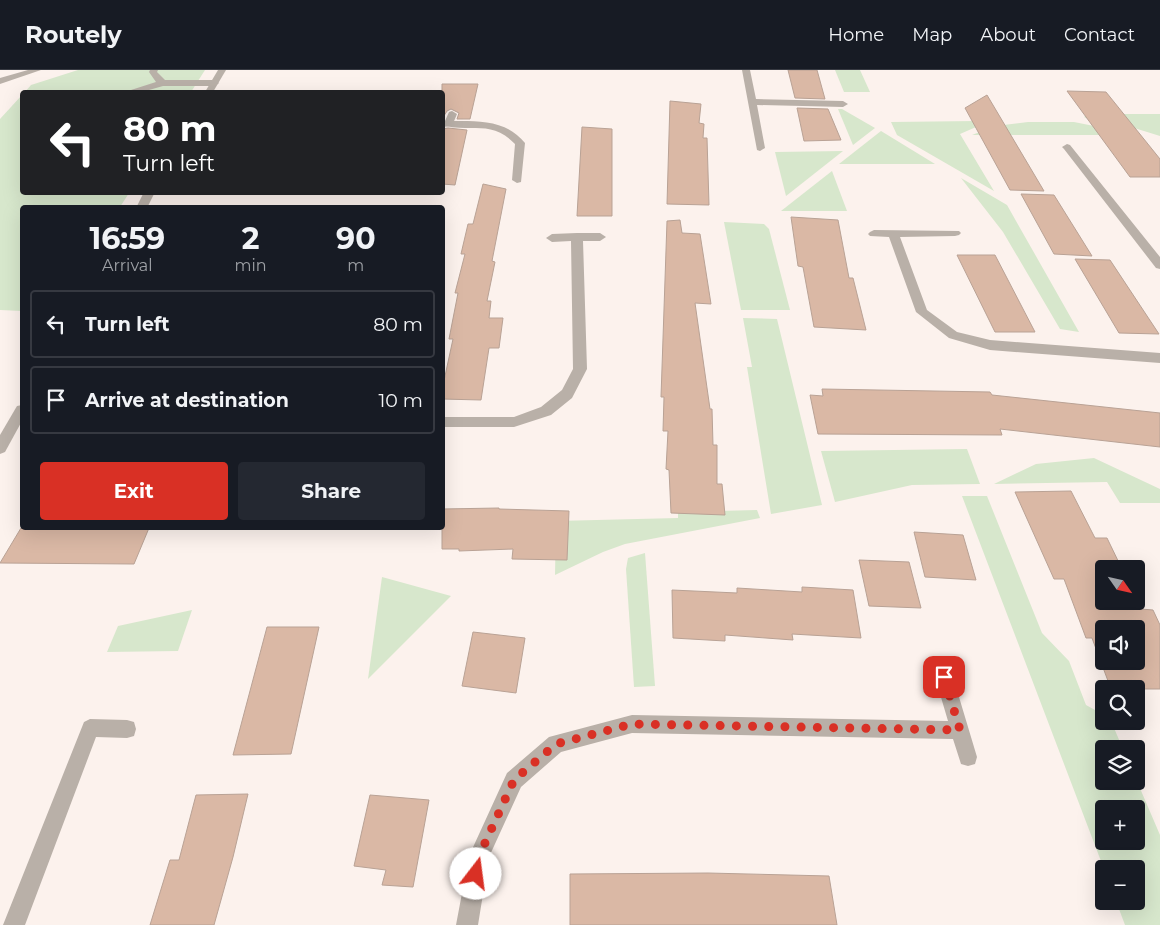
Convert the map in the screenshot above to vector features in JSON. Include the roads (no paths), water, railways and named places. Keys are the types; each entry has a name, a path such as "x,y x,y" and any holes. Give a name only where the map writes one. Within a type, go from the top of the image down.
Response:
{"street":[{"path":"0,81 37,70"},
{"path":"154,70 153,72 162,83"},
{"path":"210,90 222,70"},
{"path":"746,70 760,148"},
{"path":"140,90 162,83 215,83"},
{"path":"752,102 843,104"},
{"path":"448,121 490,124 512,133 520,143 518,180"},
{"path":"1067,147 1160,265"},
{"path":"874,234 955,233"},
{"path":"893,234 922,312 953,335 990,345 1160,358"},
{"path":"445,422 514,422 546,411 567,394 580,369 577,237"},
{"path":"552,238 600,237"},
{"path":"0,448 16,431 20,417"},
{"path":"944,677 968,757"},
{"path":"467,925 479,856 514,780 556,744 632,724 960,730"},
{"path":"14,925 90,728 127,729"}]}
